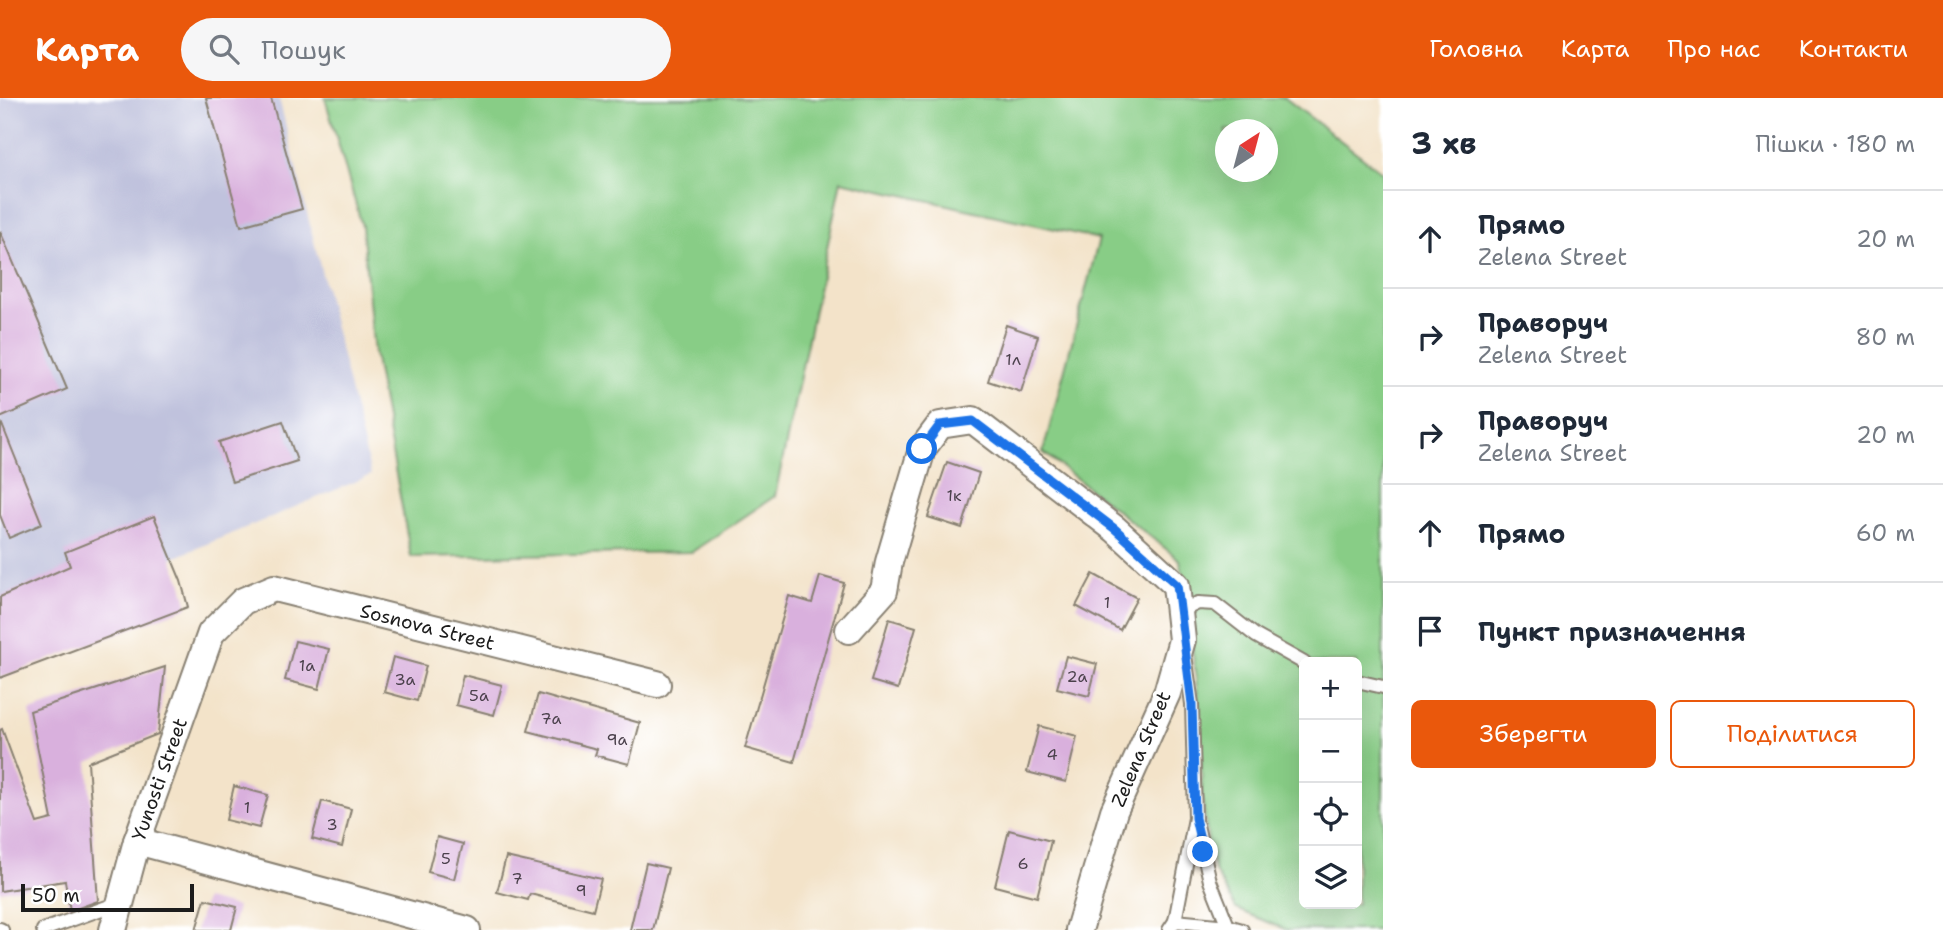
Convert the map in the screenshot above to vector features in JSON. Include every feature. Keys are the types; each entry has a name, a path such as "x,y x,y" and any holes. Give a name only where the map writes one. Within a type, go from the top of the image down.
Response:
{"street":[{"name":"Zelena Street","path":"849,630 884,591 889,562 922,449 940,425 973,421 1115,529 1177,585 1182,640 1167,693 1115,811 1079,930"},
{"name":"Sosnova Street","path":"212,633 243,601 274,588 657,684"},
{"name":"Yunosti Street","path":"113,930 136,841 212,633"},
{"path":"136,841 467,930"}],"lane":[{"path":"1180,612 1198,603 1215,604 1256,636 1299,660"},
{"path":"1182,640 1192,704 1195,818 1210,881 1228,926"},
{"path":"1362,682 1383,687"},
{"path":"1195,818 1172,926 1228,926 1242,930"},
{"path":"43,930 121,902"}],"shaded area":[{"path":"0,98 279,98 371,475 0,631"}],"green space":[{"path":"325,98 1285,98 1383,173 1383,930 1287,930 1236,909 1215,871 1209,849 1202,796 1197,688 1180,560 1043,452 1099,239 841,181 775,496 692,552 411,557 374,353 362,226"}],"building":[{"path":"206,98 271,98 302,209 241,226"},
{"path":"0,231 67,389 0,418"},
{"path":"1006,325 1038,336 1021,392 988,381"},
{"path":"283,421 297,461 232,482 219,442"},
{"path":"1,422 42,524 9,538 0,515"},
{"path":"947,462 979,473 962,528 928,517"},
{"path":"154,516 181,581 188,607 0,678 0,597 70,566 65,552"},
{"path":"1093,574 1137,598 1120,630 1076,606"},
{"path":"820,576 844,583 794,762 745,748 789,596 812,603"},
{"path":"889,619 916,627 898,689 871,681"},
{"path":"295,641 329,649 319,689 285,680"},
{"path":"1066,656 1097,664 1089,696 1057,688"},
{"path":"393,657 426,666 417,701 384,692"},
{"path":"165,667 158,734 88,762 98,901 70,911 65,881 0,891 0,730 2,729 37,823 52,819 30,711"},
{"path":"463,675 502,685 494,715 456,705"},
{"path":"538,694 640,723 629,764 595,755 597,749 528,731"},
{"path":"1039,726 1077,736 1066,782 1027,772"},
{"path":"234,786 268,795 259,828 226,820"},
{"path":"322,801 351,809 342,847 312,839"},
{"path":"1009,830 1051,841 1037,897 995,886"},
{"path":"437,837 463,844 454,879 428,872"},
{"path":"506,857 601,879 593,910 530,894 528,900 497,892"},
{"path":"646,863 668,868 653,930 630,930"},
{"path":"205,899 237,907 231,930 196,930"}],"route":[{"path":"922,449 940,425 973,421 1115,529 1177,585 1192,704 1195,818 1203,852"}]}
